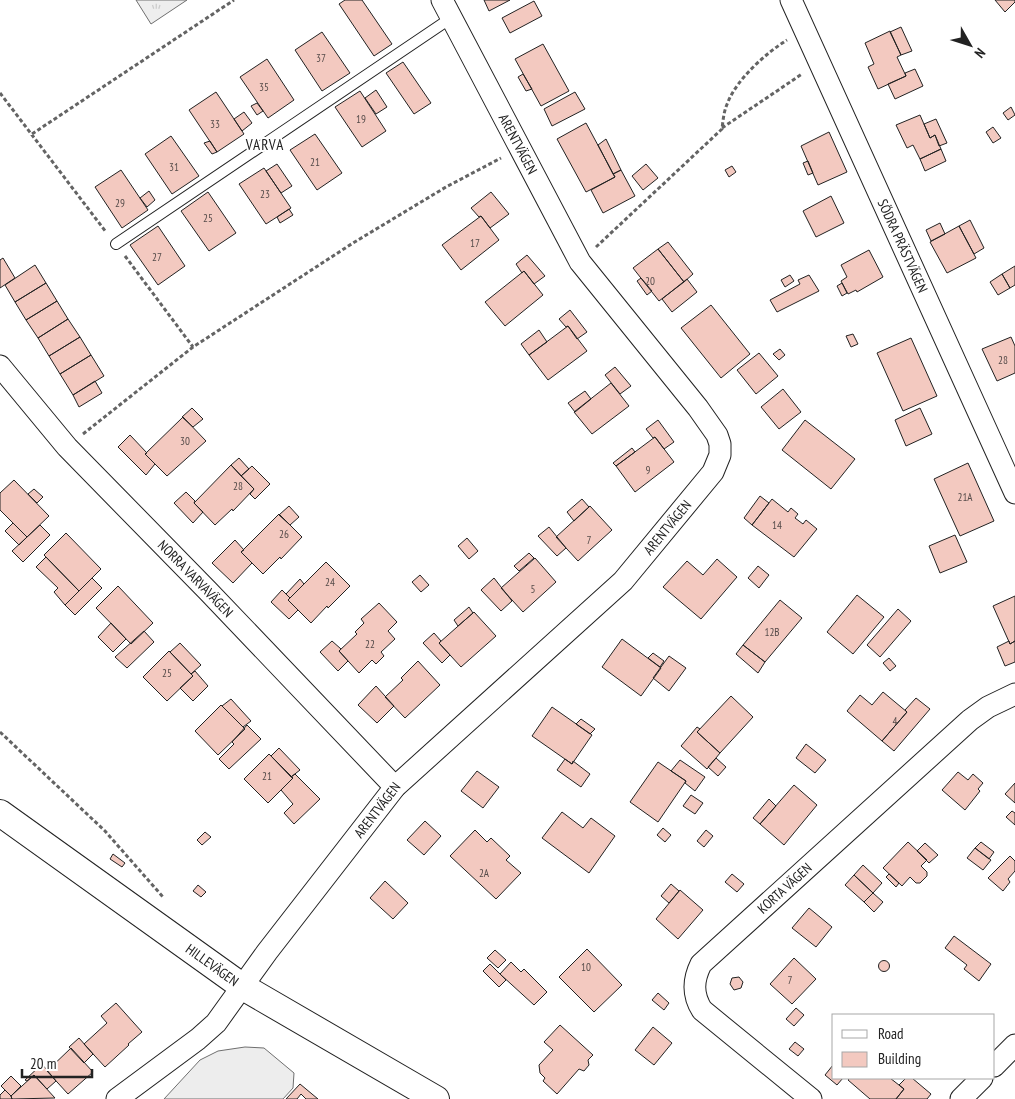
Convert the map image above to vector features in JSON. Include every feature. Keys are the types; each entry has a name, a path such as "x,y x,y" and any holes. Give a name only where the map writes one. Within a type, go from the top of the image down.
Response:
{"street":[{"name":"SÖDRA PRÄSTVÄGEN","path":"791,0 1015,493"},
{"name":"ARENTVÄGEN","path":"117,1099 198,1039 216,1023 267,952 395,788 623,581 713,472 718,463 720,444 717,435 698,408 580,262 447,9"},
{"name":"NORRA VARVAVÄGEN","path":"0,366 67,447 208,591 395,788"},
{"name":"KORTA VÄGEN","path":"811,1099 702,1010 696,1001 694,990 695,976 701,964 970,720 988,707 1015,694"},
{"name":"HILLEVÄGEN","path":"0,813 243,987 436,1099"},
{"path":"995,1065 1015,1045"},
{"path":"961,1099 981,1079"}],"lane":[{"path":"116,244 447,9"}],"path":[{"path":"32,134 234,0"},
{"path":"722,129 728,101 738,85 770,50 804,29"},
{"path":"580,262 722,129 819,63"},
{"path":"0,93 193,347"},
{"path":"67,447 193,347 345,249 446,187 520,148"},
{"path":"0,732 105,830 150,884 169,903"}],"green space":[{"path":"136,0 187,0 151,24"}],"shaded area":[{"path":"245,1047 264,1048 294,1073 293,1088 283,1099 164,1099 200,1060 218,1051"}],"building":[{"path":"345,0 362,0 392,44 374,56 339,4"},
{"path":"484,0 510,0 489,11"},
{"path":"995,0 1015,0 1015,2 1005,12"},
{"path":"534,1 542,16 510,33 502,18"},
{"path":"901,27 912,51 901,55 890,32"},
{"path":"890,31 901,55 897,57 906,76 878,89 868,67 874,64 865,43"},
{"path":"322,32 350,73 322,91 295,50"},
{"path":"543,44 569,91 541,106 515,59"},
{"path":"267,59 294,100 268,118 240,77"},
{"path":"403,62 431,103 414,114 386,73"},
{"path":"915,69 923,86 895,99 888,84 906,76 905,73"},
{"path":"523,74 532,89 526,91 518,77"},
{"path":"376,90 387,107 376,114 365,98"},
{"path":"360,91 386,131 362,147 335,107"},
{"path":"216,92 244,134 217,152 189,110"},
{"path":"575,92 585,109 552,126 544,109"},
{"path":"257,103 263,111 257,115 251,106"},
{"path":"1011,107 1015,115 1008,120 1003,113"},
{"path":"244,112 252,123 242,131 234,119"},
{"path":"920,115 930,138 935,135 941,149 920,159 913,145 907,148 896,125"},
{"path":"936,119 947,143 939,146 935,135 930,138 924,124"},
{"path":"586,123 615,177 586,192 557,139"},
{"path":"993,127 1001,138 993,143 986,132"},
{"path":"829,132 847,172 818,185 801,146"},
{"path":"315,134 342,173 317,190 290,150"},
{"path":"171,136 199,176 172,194 145,154"},
{"path":"606,139 621,170 613,174 598,145"},
{"path":"210,141 217,152 212,154 204,143"},
{"path":"941,149 946,161 925,171 920,159"},
{"path":"808,161 813,173 808,175 803,163"},
{"path":"277,164 292,186 281,193 266,171"},
{"path":"646,164 658,178 643,190 632,176"},
{"path":"732,166 736,172 729,177 725,170"},
{"path":"264,168 291,208 266,224 239,184"},
{"path":"121,170 148,210 122,228 95,187"},
{"path":"621,170 635,196 603,213 591,190 615,177 613,174"},
{"path":"149,191 155,200 147,207 140,198"},
{"path":"208,192 236,233 209,251 181,211"},
{"path":"491,192 509,214 490,228 481,216 479,217 471,208"},
{"path":"831,196 844,223 816,237 803,211"},
{"path":"289,209 293,215 280,223 277,217"},
{"path":"481,216 499,240 461,270 442,245"},
{"path":"970,220 984,248 974,254 959,226"},
{"path":"940,223 945,234 931,241 926,230"},
{"path":"158,226 185,266 158,285 130,245"},
{"path":"959,226 976,258 947,273 930,242"},
{"path":"668,242 693,274 684,282 658,249"},
{"path":"658,249 684,282 659,301 633,268"},
{"path":"869,250 883,277 857,292 856,290 848,294 841,281 847,277 841,265"},
{"path":"527,255 545,276 534,284 524,271 522,273 516,264"},
{"path":"3,258 15,278 0,288 0,260"},
{"path":"35,265 46,283 15,302 5,285"},
{"path":"1015,266 1015,285 1010,288 1002,274"},
{"path":"524,271 543,295 505,326 485,302"},
{"path":"1002,274 1010,288 998,295 990,282"},
{"path":"790,275 794,281 785,287 781,280"},
{"path":"809,275 819,291 777,312 770,300 800,284 798,280"},
{"path":"641,278 652,291 647,295 637,281"},
{"path":"687,279 697,292 672,312 662,299"},
{"path":"46,283 57,301 26,320 15,302"},
{"path":"842,283 847,293 842,296 837,286"},
{"path":"57,301 68,319 38,338 26,320"},
{"path":"711,305 750,354 721,378 681,328"},
{"path":"570,310 587,332 577,339 568,326 566,327 559,319"},
{"path":"68,319 80,337 49,356 38,338"},
{"path":"568,326 587,351 548,380 529,355"},
{"path":"539,330 547,342 529,355 521,344"},
{"path":"853,334 858,344 851,347 846,336"},
{"path":"80,337 91,355 60,374 49,356"},
{"path":"1011,337 1015,346 1015,373 997,381 982,349"},
{"path":"911,338 937,396 903,411 877,353"},
{"path":"780,349 785,355 779,360 773,354"},
{"path":"759,353 778,376 756,394 737,370"},
{"path":"91,355 104,376 73,395 60,374"},
{"path":"615,367 631,386 620,394 605,375"},
{"path":"95,381 102,393 79,407 73,395"},
{"path":"611,383 629,406 592,434 574,412"},
{"path":"783,389 801,412 779,429 761,407"},
{"path":"585,391 591,399 575,412 568,403"},
{"path":"192,408 203,419 193,427 182,417"},
{"path":"920,408 932,434 906,446 895,420"},
{"path":"183,417 206,441 167,476 145,454"},
{"path":"658,420 674,442 664,449 646,429"},
{"path":"805,420 855,459 831,489 782,450"},
{"path":"130,435 155,464 146,475 118,447"},
{"path":"655,437 674,462 635,492 616,466"},
{"path":"632,448 635,452 616,466 613,463"},
{"path":"239,458 249,469 241,476 231,465"},
{"path":"968,463 994,521 960,536 934,479"},
{"path":"231,465 254,489 233,511 232,509 215,525 194,503"},
{"path":"252,466 270,484 255,499 250,494 254,489 241,476"},
{"path":"14,480 49,516 27,537 0,510 0,493"},
{"path":"34,489 43,497 37,503 28,494"},
{"path":"186,492 203,512 193,523 174,503"},
{"path":"760,496 769,503 752,525 744,518"},
{"path":"582,499 589,507 574,521 567,512"},
{"path":"772,499 788,512 791,508 798,514 795,518 803,524 806,520 817,529 794,557 752,525"},
{"path":"289,506 299,517 290,525 279,515"},
{"path":"590,506 612,530 578,561 556,537"},
{"path":"279,514 302,537 281,559 280,557 263,574 241,552"},
{"path":"13,523 27,537 19,545 5,531"},
{"path":"40,525 50,535 23,562 12,551"},
{"path":"549,527 566,548 557,556 538,536"},
{"path":"66,533 101,569 79,591 44,555"},
{"path":"955,535 967,562 940,573 929,546"},
{"path":"467,538 478,551 469,559 458,546"},
{"path":"235,540 244,550 241,552 252,563 233,583 212,563"},
{"path":"529,553 534,558 519,571 514,566"},
{"path":"46,557 79,591 65,605 54,592 58,588 36,567"},
{"path":"535,558 556,582 523,612 501,588"},
{"path":"717,559 737,577 701,619 663,587 687,561 703,575"},
{"path":"326,562 350,586 311,623 288,600"},
{"path":"758,566 769,575 759,588 748,578"},
{"path":"420,575 429,585 421,592 412,582"},
{"path":"92,578 102,588 75,615 65,605"},
{"path":"494,578 512,601 501,611 481,590"},
{"path":"300,579 304,584 290,598 286,594"},
{"path":"118,586 153,623 131,644 96,608"},
{"path":"282,590 290,598 288,600 298,610 289,619 271,602"},
{"path":"857,595 884,617 853,654 827,632"},
{"path":"1015,596 1015,641 1010,644 993,606"},
{"path":"780,600 802,618 765,662 743,645"},
{"path":"379,603 397,622 388,631 395,639 381,652 384,656 376,664 372,660 359,673 339,651 357,634 355,632 364,623 361,619"},
{"path":"469,607 473,613 458,626 454,620"},
{"path":"898,609 911,621 880,657 867,645"},
{"path":"474,612 496,636 461,667 439,643"},
{"path":"111,623 126,639 113,652 98,637"},
{"path":"144,631 154,642 127,668 115,657"},
{"path":"434,633 441,641 439,643 450,655 442,663 423,643"},
{"path":"622,639 661,668 641,696 602,667"},
{"path":"332,641 341,649 339,651 348,661 338,671 320,652"},
{"path":"1009,641 1010,644 1015,641 1015,662 1005,666 997,647"},
{"path":"180,643 201,665 191,674 170,652"},
{"path":"743,645 765,662 758,673 736,654"},
{"path":"169,651 193,676 167,701 143,677"},
{"path":"653,653 664,661 660,667 648,658"},
{"path":"669,656 686,668 669,691 653,678"},
{"path":"889,658 896,666 890,671 883,663"},
{"path":"418,661 440,685 405,718 385,697 403,680 401,678"},
{"path":"195,671 208,686 193,701 180,688 193,676 191,674"},
{"path":"376,686 394,706 377,723 358,705"},
{"path":"883,692 907,712 882,741 847,711 860,695 872,705"},
{"path":"731,696 753,717 720,753 697,732"},
{"path":"916,698 930,709 894,751 882,741 907,712 905,710"},
{"path":"231,699 251,721 243,727 222,706"},
{"path":"221,705 245,729 218,755 195,731"},
{"path":"552,707 592,735 572,764 532,736"},
{"path":"581,719 595,729 590,734 576,724"},
{"path":"247,725 261,739 229,769 219,759 234,744 232,742"},
{"path":"697,727 700,729 697,732 720,753 707,769 681,746"},
{"path":"806,744 826,760 815,773 796,758"},
{"path":"279,748 300,770 291,777 271,756"},
{"path":"269,754 293,778 268,803 244,779"},
{"path":"716,758 726,767 718,776 708,767"},
{"path":"565,759 572,764 573,761 590,774 581,787 557,770"},
{"path":"680,760 705,777 695,791 685,783 686,781 671,771"},
{"path":"658,762 686,781 658,822 630,802"},
{"path":"477,771 499,787 483,808 461,791"},
{"path":"958,772 968,780 973,774 983,783 978,789 980,791 965,810 942,790"},
{"path":"295,774 320,799 294,824 284,813 293,804 281,790"},
{"path":"1015,783 1015,803 1005,794"},
{"path":"794,785 817,805 784,845 760,824"},
{"path":"691,795 703,803 695,814 683,806"},
{"path":"769,799 776,806 760,824 753,818"},
{"path":"1012,811 1015,813 1015,825 1006,817"},
{"path":"562,812 583,828 591,818 615,836 589,873 542,838"},
{"path":"425,821 441,836 424,855 407,840"},
{"path":"663,828 671,835 665,842 657,835"},
{"path":"475,830 487,842 491,838 510,856 506,860 521,873 496,899 450,856"},
{"path":"706,830 713,836 704,847 697,841"},
{"path":"205,832 211,837 202,845 197,840"},
{"path":"908,842 927,860 921,866 927,872 927,876 920,883 916,883 910,877 902,886 883,868"},
{"path":"981,842 994,852 989,859 975,848"},
{"path":"925,843 938,855 929,863 917,851"},
{"path":"975,848 991,860 983,870 967,858"},
{"path":"113,854 125,863 122,867 110,859"},
{"path":"1010,856 1015,861 1015,871 1008,879 1010,882 1003,891 988,878"},
{"path":"863,865 882,883 873,893 854,875"},
{"path":"732,874 744,884 737,892 725,882"},
{"path":"889,874 899,883 896,887 886,877"},
{"path":"854,875 873,893 864,902 845,885"},
{"path":"385,881 408,903 393,919 370,898"},
{"path":"671,884 679,891 669,903 661,896"},
{"path":"198,885 206,892 201,897 193,891"},
{"path":"680,890 703,910 678,939 656,919"},
{"path":"873,893 883,902 874,912 864,902"},
{"path":"809,908 832,927 816,947 792,928"},
{"path":"954,936 991,964 979,981 964,969 967,965 945,948"},
{"path":"587,949 622,985 594,1012 559,977"},
{"path":"495,950 506,960 498,968 487,958"},
{"path":"794,958 816,979 792,1004 770,984"},
{"path":"884,960 890,966 884,972 878,966"},
{"path":"511,962 521,972 524,969 547,992 534,1005 500,974"},
{"path":"490,964 506,980 499,987 483,971"},
{"path":"739,977 743,982 741,988 734,990 730,984 732,978"},
{"path":"658,993 669,1003 664,1010 652,1000"},
{"path":"116,1003 142,1032 105,1067 84,1044 107,1023 101,1016"},
{"path":"796,1008 804,1015 794,1026 786,1019"},
{"path":"560,1025 593,1055 588,1060 589,1065 584,1071 579,1069 557,1094 543,1081 545,1078 540,1073 539,1065 553,1050 544,1042"},
{"path":"653,1027 672,1043 654,1065 635,1050"},
{"path":"79,1038 93,1054 84,1063 69,1047"},
{"path":"795,1042 804,1049 798,1056 789,1049"},
{"path":"71,1048 93,1072 68,1094 47,1071"},
{"path":"42,1064 56,1081 47,1089 34,1075 27,1081 25,1080"},
{"path":"832,1066 832,1079 842,1079 837,1085 825,1075"},
{"path":"34,1075 55,1098 12,1099 11,1096"},
{"path":"11,1076 21,1086 11,1096 1,1086"},
{"path":"891,1079 904,1089 896,1099 870,1099 848,1080"},
{"path":"905,1079 913,1079 931,1094 927,1099 896,1099 904,1089 899,1085"},
{"path":"300,1084 318,1099 306,1099 301,1094 297,1099 286,1099"},
{"path":"5,1090 12,1099 0,1099 0,1095"}],"district":[{"name":"VARVA","path":"265,144"}]}
